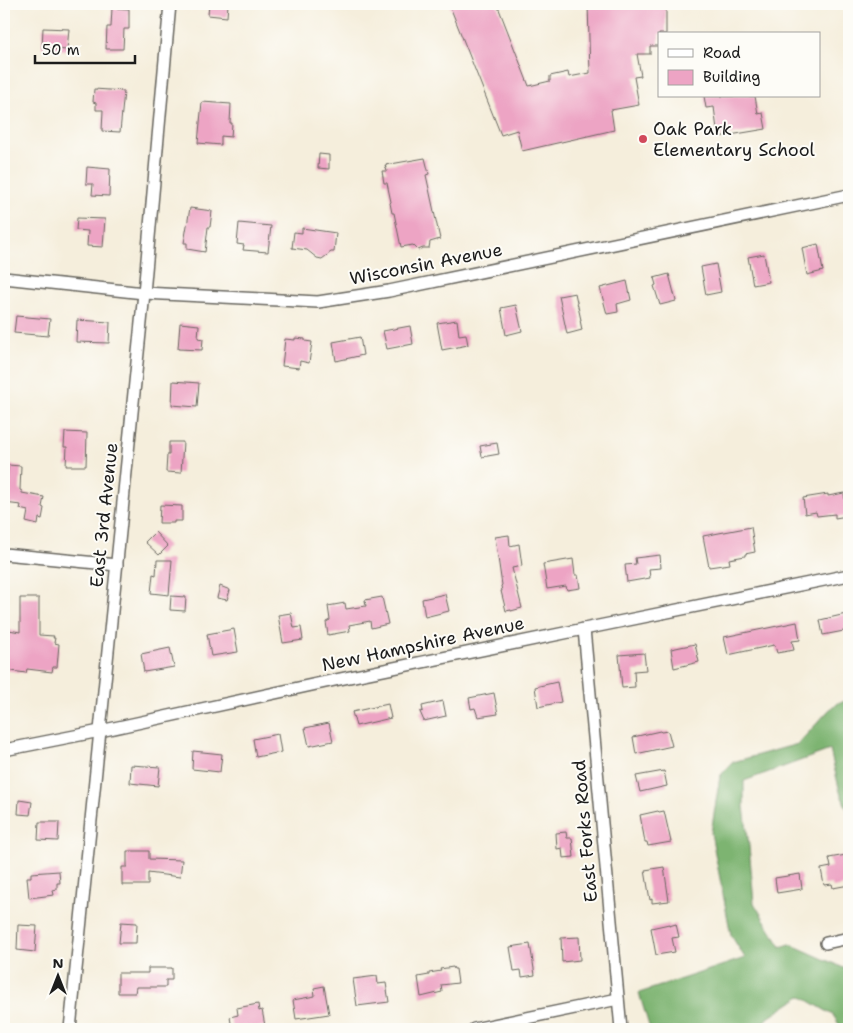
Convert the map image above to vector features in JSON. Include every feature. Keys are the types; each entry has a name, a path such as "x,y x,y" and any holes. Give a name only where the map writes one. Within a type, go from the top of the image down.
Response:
{"street":[{"name":"East 3rd Avenue","path":"70,1029 144,293 170,4"},
{"name":"Wisconsin Avenue","path":"4,278 144,293 318,302 375,294 849,194"},
{"path":"4,554 117,565"},
{"name":"New Hampshire Avenue","path":"4,750 335,680 849,576"},
{"name":"East Forks Road","path":"584,629 621,1029"},
{"path":"826,942 849,938"},
{"path":"474,1029 618,999"}],"green space":[{"path":"849,701 849,814 840,792 830,750 744,781 744,807 754,903 781,947 790,944 846,969 849,968 849,1029 842,1029 833,1015 801,996 765,1020 762,1029 650,1029 639,993 745,958 731,935 711,833 720,776 733,762 798,744 829,710 840,702"}],"building":[{"path":"209,4 228,4 227,17 208,15"},
{"path":"449,4 497,4 529,86 550,81 550,76 568,72 569,77 590,73 588,4 666,4 666,32 658,32 658,46 650,46 650,54 637,54 641,76 634,77 639,105 611,110 614,130 522,151 517,130 501,135"},
{"path":"112,8 129,9 129,29 124,29 123,49 106,49 107,27 111,27"},
{"path":"43,28 69,29 67,50 42,48"},
{"path":"94,89 124,91 120,132 102,131 103,110 96,110 96,103 93,102"},
{"path":"704,98 755,98 758,114 763,113 766,129 718,137 714,107 706,108"},
{"path":"202,102 231,104 231,137 221,136 221,145 198,143"},
{"path":"319,154 329,155 329,169 318,168"},
{"path":"425,158 429,174 426,175 440,239 430,242 429,248 418,250 413,245 401,247 394,213 392,213 387,183 384,183 382,171 387,171 385,165"},
{"path":"87,167 110,169 109,196 92,195 93,184 86,184"},
{"path":"190,208 212,211 205,252 187,249 187,243 184,243"},
{"path":"77,218 105,219 103,247 87,246 88,231 76,230"},
{"path":"239,223 271,226 268,252 243,250 244,245 237,244"},
{"path":"302,228 336,233 334,252 331,252 322,259 317,258 307,250 292,248 294,232 302,233"},
{"path":"818,244 823,271 807,275 802,248"},
{"path":"764,254 769,282 753,285 748,257"},
{"path":"716,264 721,292 706,295 701,267"},
{"path":"669,274 676,301 660,305 654,286 656,285 654,278"},
{"path":"627,281 631,300 617,304 618,312 607,314 600,288"},
{"path":"575,293 582,330 567,334 559,296"},
{"path":"516,305 522,331 506,335 501,308"},
{"path":"16,316 50,319 48,336 14,333"},
{"path":"77,320 110,322 109,343 76,342"},
{"path":"457,320 459,335 466,334 468,345 442,350 437,323"},
{"path":"180,323 199,325 198,338 203,339 202,350 178,349"},
{"path":"410,326 413,344 387,349 383,331"},
{"path":"360,337 363,355 336,361 333,342"},
{"path":"295,338 312,342 309,363 300,361 299,368 282,366 285,339 295,340"},
{"path":"173,381 199,383 197,407 172,405"},
{"path":"65,432 87,433 86,466 66,466 67,447 64,447"},
{"path":"169,442 183,442 181,473 166,472"},
{"path":"497,443 499,454 482,457 480,446"},
{"path":"8,465 21,466 20,490 22,493 44,497 42,519 39,518 38,525 26,522 28,511 20,509 21,505 4,503 4,488 7,489"},
{"path":"844,493 847,516 835,518 835,514 817,516 816,512 805,514 803,498"},
{"path":"160,505 182,506 182,521 159,523"},
{"path":"751,527 755,552 729,559 730,564 709,567 703,536"},
{"path":"155,532 168,546 159,555 145,542"},
{"path":"509,535 510,546 519,544 522,566 512,568 522,608 506,611 501,591 502,585 495,537"},
{"path":"660,555 661,568 649,569 650,578 627,582 625,565 636,564 635,558"},
{"path":"573,559 575,575 578,575 580,588 567,590 566,586 547,589 543,564"},
{"path":"157,560 172,560 169,595 151,593 153,574 156,575"},
{"path":"220,586 230,590 227,600 217,598"},
{"path":"445,594 449,611 425,617 422,599"},
{"path":"171,596 186,597 185,611 170,610"},
{"path":"382,597 388,624 371,628 370,621 349,625 350,631 328,635 326,622 330,620 328,606 345,603 346,609 366,606 365,600"},
{"path":"20,598 39,598 39,635 54,636 54,643 59,644 57,667 53,667 52,672 27,669 26,673 4,670 4,633 9,633 9,630 20,632"},
{"path":"291,613 294,628 301,627 303,640 283,643 278,615"},
{"path":"846,614 849,630 823,635 820,620"},
{"path":"797,622 800,640 792,641 794,650 777,653 774,645 728,655 724,637"},
{"path":"234,629 238,652 211,656 207,634"},
{"path":"695,644 699,662 674,668 671,649"},
{"path":"170,648 174,667 144,672 141,654"},
{"path":"644,653 646,670 634,671 635,687 622,688 619,655"},
{"path":"557,682 561,702 538,707 535,687"},
{"path":"494,693 498,714 478,717 475,708 471,709 469,698"},
{"path":"443,701 446,716 424,721 420,712 423,711 422,706"},
{"path":"388,704 391,718 356,726 352,712"},
{"path":"329,723 333,741 309,746 305,728"},
{"path":"668,731 672,746 636,754 633,737"},
{"path":"278,734 281,752 256,757 253,739"},
{"path":"193,751 222,754 220,772 192,769"},
{"path":"131,765 160,767 158,786 130,783"},
{"path":"664,771 667,786 640,792 636,776"},
{"path":"19,800 32,802 30,815 18,814"},
{"path":"664,811 671,842 648,846 647,842 645,842 640,815"},
{"path":"39,822 59,822 58,841 38,840"},
{"path":"566,832 567,838 572,838 574,857 563,858 562,848 557,849 556,833"},
{"path":"127,851 149,851 149,859 182,860 180,877 148,873 148,885 122,885 122,867 127,867"},
{"path":"846,855 849,885 833,888 832,884 824,885 821,869 831,867 829,858"},
{"path":"664,867 669,901 652,903 645,870"},
{"path":"59,871 60,883 57,883 57,889 53,890 54,895 29,898 27,877 31,877 31,873"},
{"path":"800,874 802,889 777,893 775,878"},
{"path":"121,922 137,923 136,943 119,943"},
{"path":"669,924 669,926 676,924 679,937 672,938 675,952 656,955 651,928"},
{"path":"18,925 37,926 35,952 17,950"},
{"path":"579,937 580,960 562,962 561,938"},
{"path":"530,944 535,975 522,977 521,970 514,971 510,947"},
{"path":"453,967 456,969 458,983 441,985 442,992 421,997 418,977 441,971 440,969"},
{"path":"148,968 172,968 172,980 166,980 166,987 136,987 135,993 118,993 118,973 148,973"},
{"path":"377,976 378,984 386,983 389,1002 357,1006 353,979"},
{"path":"324,986 329,1014 296,1019 293,1000 315,996 314,988"},
{"path":"258,1004 259,1011 262,1010 265,1026 232,1029 230,1017 238,1015 237,1008"}],"place":[{"name":"Oak Park Elementary School","path":"643,139"}]}
